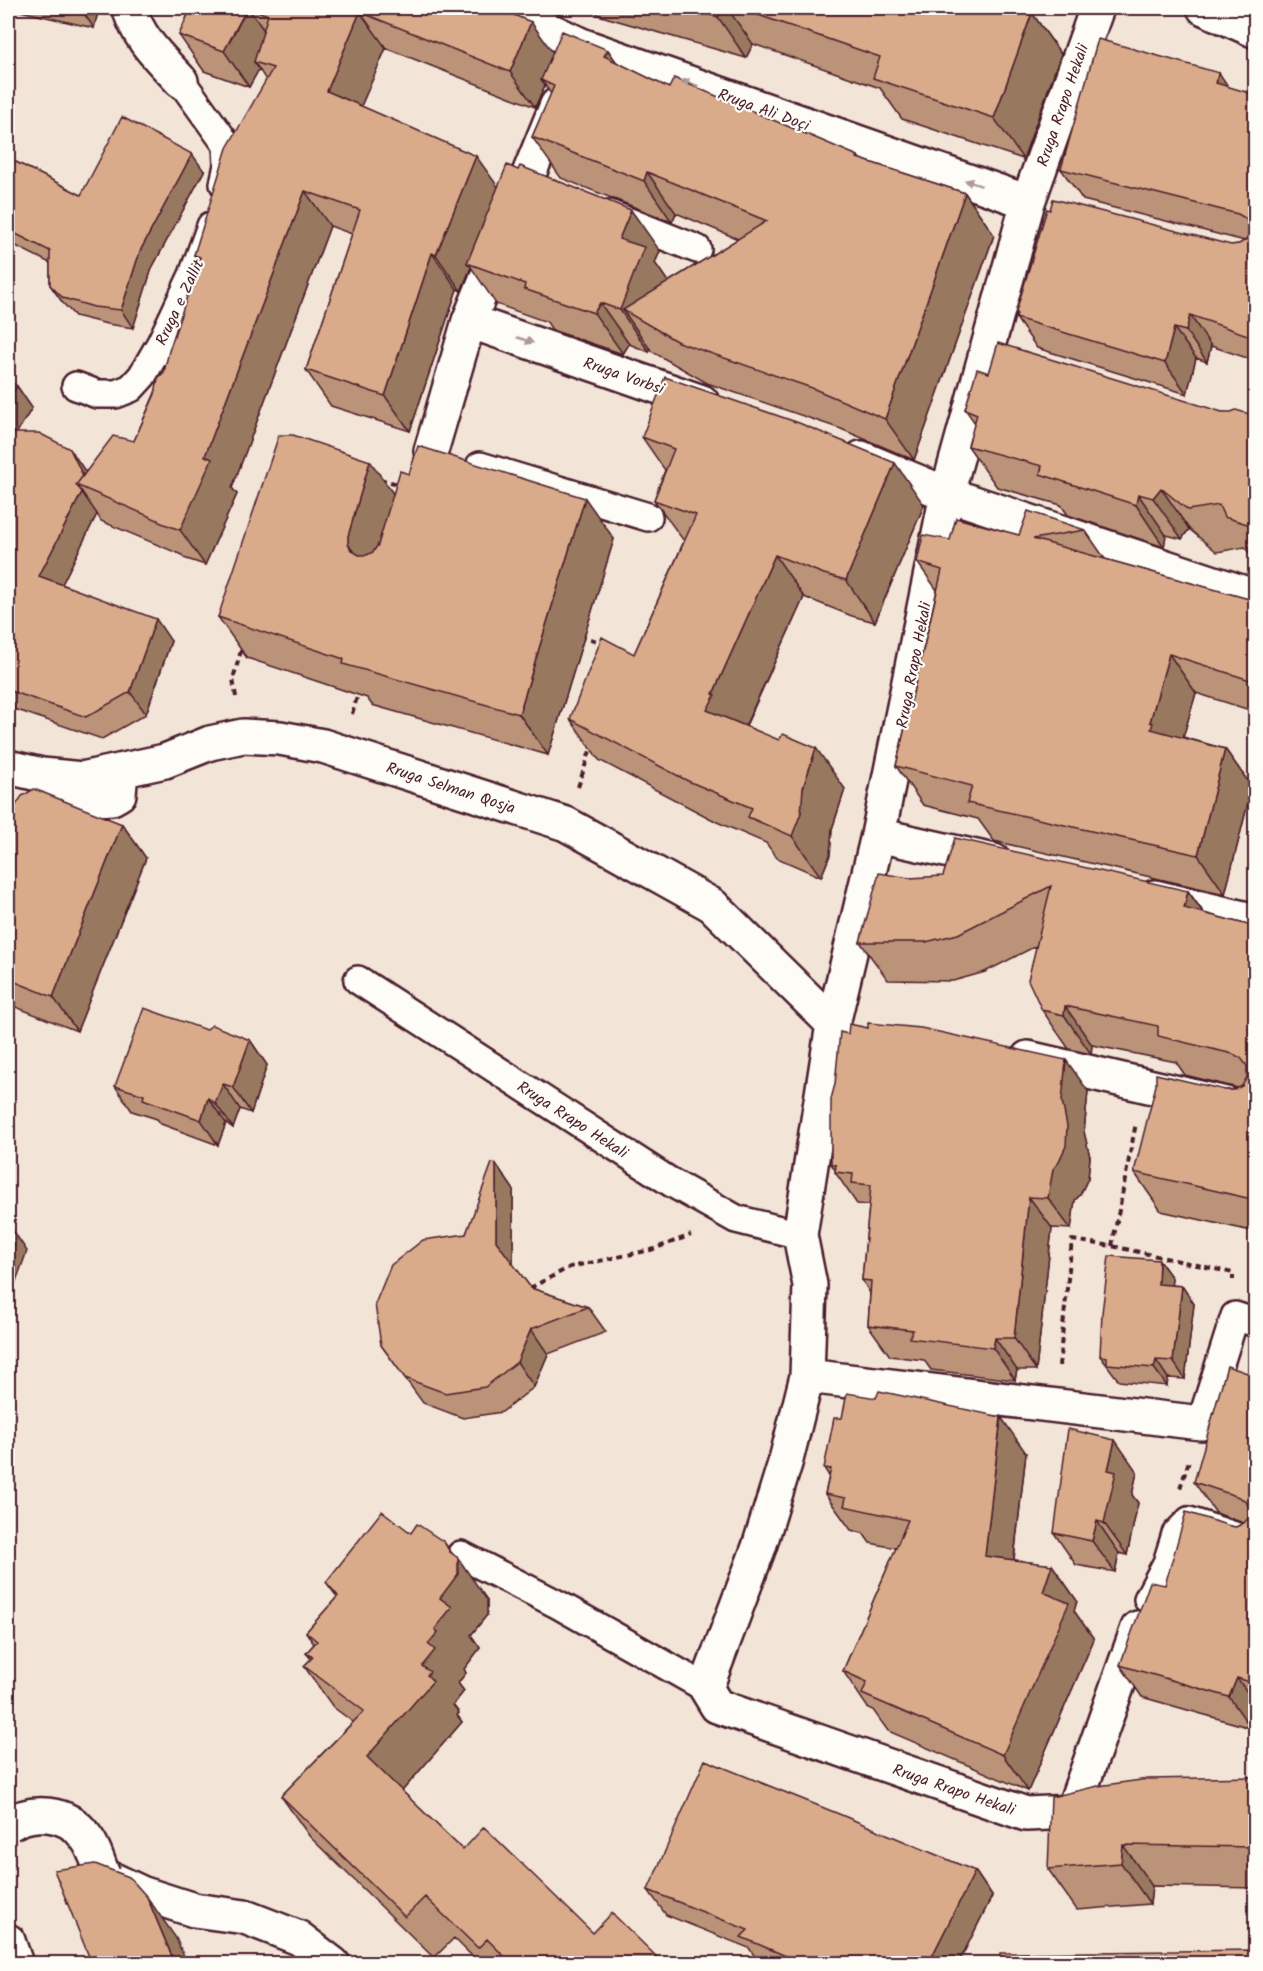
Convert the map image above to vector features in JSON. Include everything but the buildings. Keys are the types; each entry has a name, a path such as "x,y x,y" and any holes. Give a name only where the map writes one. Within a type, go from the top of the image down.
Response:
{"street":[{"name":"Rruga e Zallit","path":"129,8 146,44 181,81"},
{"name":"Rruga Ali Doçi","path":"503,8 581,45 1040,205"},
{"name":"Rruga Rrapo Hekali","path":"1097,8 1040,205 986,352 947,494 878,835 834,1024 800,1235 810,1285 807,1376 786,1460 759,1547 706,1688 717,1706 1026,1814 1128,1808"},
{"path":"1204,8 1256,31"},
{"path":"431,451 469,321 538,185 581,45"},
{"name":"Rruga Vorbsi","path":"469,321 735,413"},
{"path":"986,352 1020,362"},
{"path":"835,447 947,494 1256,597"},
{"name":"Rruga Selman Qosja","path":"8,767 42,776 81,779 165,761 210,743 243,736 280,738 332,749 566,824 712,905 834,1024"},
{"path":"29,821 36,812 61,801 102,799 119,794 120,783 117,772"},
{"path":"878,835 1018,867"},
{"path":"1129,891 1256,921"},
{"path":"1000,1052 1256,1112"},
{"path":"807,1376 1201,1423"},
{"path":"1072,1813 1148,1599"},
{"path":"15,1818 35,1814 53,1815 70,1822 84,1834 94,1851 103,1875 141,1893 194,1910 245,1917 278,1929 299,1938 333,1964"},
{"path":"8,1941 16,1964"}],"lane":[{"name":"Rruga e Zallit","path":"76,386 97,394 116,394 131,388 142,376 161,343 205,243 220,200 228,165 227,145 181,81"},
{"path":"582,203 697,249"},
{"path":"419,491 431,451 648,517"},
{"name":"Rruga Rrapo Hekali","path":"358,980 672,1183 736,1219 800,1235"},
{"path":"1201,1423 1235,1316 1256,1323"},
{"path":"1148,1599 1167,1563 1176,1534 1189,1521 1256,1543"},
{"name":"Rruga Rrapo Hekali","path":"461,1555 559,1605 706,1688"}],"path":[{"path":"377,478 419,491"},
{"path":"578,635 612,645"},
{"path":"233,679 244,640"},
{"path":"566,824 594,736"},
{"path":"1112,1246 1131,1145"},
{"path":"1055,1406 1072,1240 1112,1246 1233,1273"},
{"path":"530,1288 570,1267 651,1250"},
{"path":"1177,1496 1201,1423"}]}
